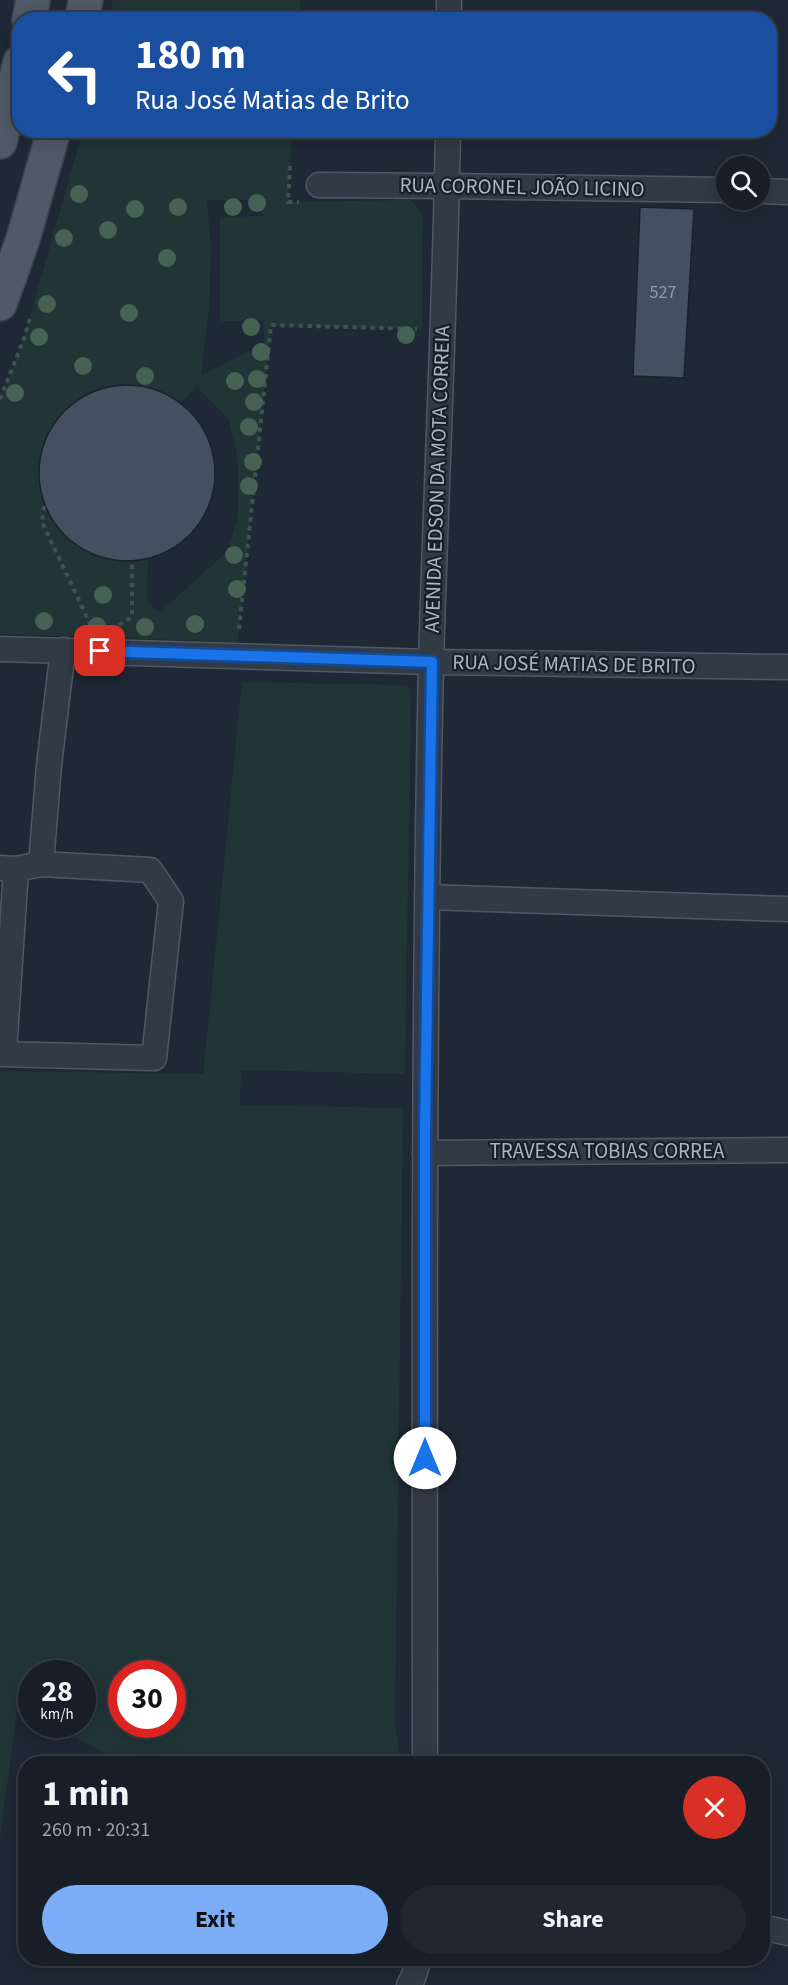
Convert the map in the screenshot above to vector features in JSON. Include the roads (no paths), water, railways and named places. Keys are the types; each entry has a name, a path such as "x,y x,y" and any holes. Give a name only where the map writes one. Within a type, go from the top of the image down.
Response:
{"main road":[{"path":"0,142 12,94"},
{"path":"0,304 52,138"}],"street":[{"name":"AVENIDA EDSON DA MOTA CORREIA","path":"425,1756 427,897 448,138"},
{"name":"RUA CORONEL JOÃO LICINO","path":"314,194 447,186 716,190"},
{"path":"770,191 788,192"},
{"name":"RUA JOSÉ MATIAS DE BRITO","path":"0,650 432,662 788,667"},
{"path":"41,864 49,765 63,650"},
{"path":"41,864 150,870 171,901 153,1058 2,1054 8,869 41,864"},
{"path":"427,897 788,909"},
{"name":"TRAVESSA TOBIAS CORREA","path":"425,1153 788,1150"},
{"path":"770,1929 788,1933"},
{"path":"409,1985 414,1978 417,1966"}]}
